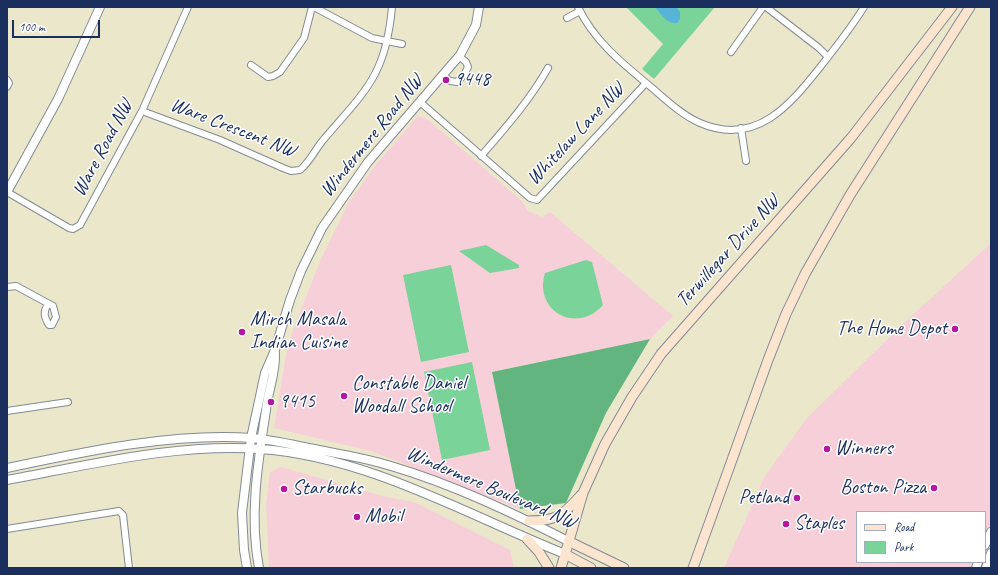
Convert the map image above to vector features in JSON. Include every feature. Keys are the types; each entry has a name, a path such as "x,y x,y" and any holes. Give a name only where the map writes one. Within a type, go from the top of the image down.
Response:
{"main road":[{"name":"Terwillegar Drive NW","path":"562,568 568,541 583,493 605,444 632,397 661,354 851,138 952,7"},
{"path":"694,566 768,360 786,314 805,274 850,195 970,7"},
{"path":"529,521 542,521 565,513 583,493"},
{"path":"527,539 539,552 549,568"},
{"name":"Windermere Boulevard NW","path":"568,541 624,568"},
{"name":"Windermere Boulevard NW","path":"565,554 591,568"}],"street":[{"path":"7,192 58,99 100,7"},
{"name":"Ware Road NW","path":"7,192 69,228 77,228 84,218 142,110 188,7"},
{"path":"251,65 268,77 280,72 304,38 313,7 372,38 402,44"},
{"name":"Ware Crescent NW","path":"142,110 220,140 283,168 295,171 304,167 314,151 372,82 382,63 388,42 392,7"},
{"name":"Windermere Road NW","path":"247,568 244,550 242,513 251,438 265,373 275,350 290,300 322,228 368,162 459,56 471,37 476,25 479,7"},
{"path":"731,52 763,7"},
{"path":"766,7 819,48 828,57"},
{"path":"567,18 579,9 593,33 607,49 678,109 701,123 718,128 741,128 755,126 774,117 790,103 828,57 864,7"},
{"name":"Windermere Road NW","path":"443,75 450,81 457,82 464,75 468,67 466,62 459,56"},
{"path":"481,156 523,107 535,91 548,68"},
{"path":"7,80 9,83 7,87"},
{"name":"Whitelaw Lane NW","path":"420,102 530,198 537,200 646,83"},
{"path":"741,128 746,160"},
{"path":"7,286 16,286 48,304"},
{"name":"Windermere Road NW","path":"259,568 254,526 255,496 266,409 276,365 275,350"},
{"path":"7,411 68,402"},
{"name":"Windermere Boulevard NW","path":"7,468 140,444 188,439 251,438 349,455 390,465 446,484 529,521 568,541"},
{"name":"Windermere Boulevard NW","path":"7,480 154,453 216,449 261,449 296,454 368,472 461,508 527,539 565,554"},
{"path":"7,529 119,511 123,515 129,568"},
{"path":"986,543 991,532"},
{"path":"986,568 991,553"}],"shaded area":[{"path":"418,116 426,118 523,202 528,211 542,217 550,212 673,316 650,339 492,372 520,509 371,451 274,428 288,343 321,259 349,202 378,162"},
{"path":"991,243 991,568 724,568 764,478 806,419 904,323"},
{"path":"281,467 382,496 414,502 510,550 514,568 269,568 266,505 270,472"}],"green space":[{"path":"626,7 715,7 654,79 642,69 663,44"},
{"path":"486,245 519,265 519,268 490,273 459,251"},
{"path":"586,260 592,262 603,305 593,314 581,318 570,318 551,308 545,298 543,287 545,273"},
{"path":"451,265 469,352 421,362 403,275"},
{"path":"650,339 606,413 566,503 520,509 492,372"},
{"path":"472,362 490,450 442,460 424,372"}],"water":[{"path":"655,7 676,7 680,12 680,19 677,23 670,22 664,18"}],"place":[{"name":"9448","path":"446,80"},
{"name":"The Home Depot","path":"955,329"},
{"name":"Mirch Masala Indian Cuisine","path":"242,332"},
{"name":"Constable Daniel Woodall School","path":"344,396"},
{"name":"9415","path":"271,402"},
{"name":"Winners","path":"827,449"},
{"name":"Boston Pizza","path":"934,488"},
{"name":"Starbucks","path":"284,489"},
{"name":"Petland","path":"797,498"},
{"name":"Mobil","path":"357,517"},
{"name":"Staples","path":"786,524"}]}
